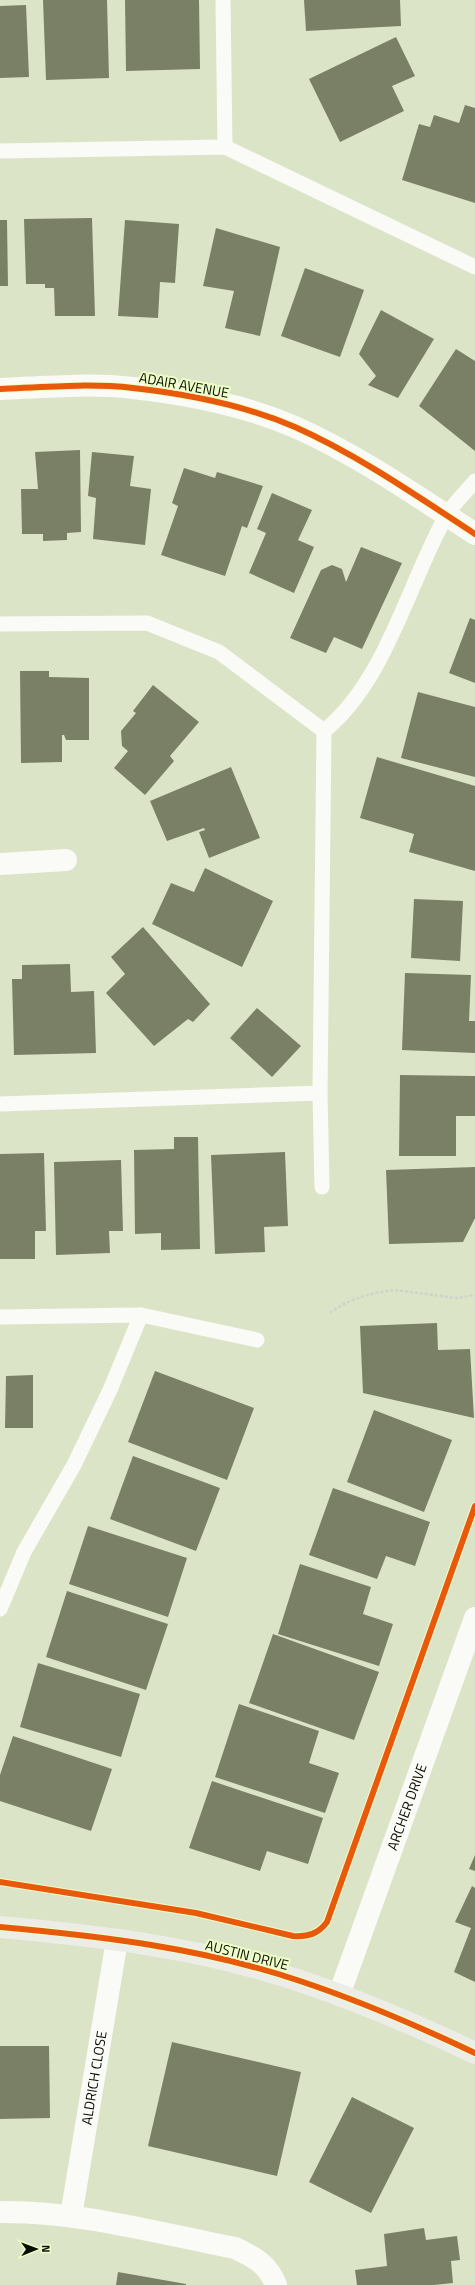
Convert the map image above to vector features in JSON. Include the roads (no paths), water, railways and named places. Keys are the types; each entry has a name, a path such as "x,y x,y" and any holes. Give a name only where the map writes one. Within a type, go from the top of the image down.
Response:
{"street":[{"name":"ADAIR AVENUE","path":"0,389 78,386 132,388 185,395 233,406 294,427 333,446 447,515 475,534"},
{"path":"0,864 66,860"},
{"name":"ARCHER DRIVE","path":"339,1995 475,1618"},
{"name":"AUSTIN DRIVE","path":"0,1927 117,1940 253,1967 299,1980 339,1995 406,2021 475,2053"},
{"name":"ALDRICH CLOSE","path":"71,2216 117,1940"},
{"path":"0,2212 28,2211 71,2216 235,2248 260,2260 273,2276 276,2285"}],"lane":[{"path":"223,0 225,147"},
{"path":"0,151 225,147 475,266"},
{"path":"324,731 341,718 372,673 447,515 475,481"},
{"path":"0,624 147,623 219,652 324,731"},
{"path":"322,1187 320,1093 324,731"},
{"path":"0,1104 320,1093"},
{"path":"0,1317 141,1315 257,1340"},
{"path":"0,1609 24,1552 80,1452 110,1390 141,1315"}]}
